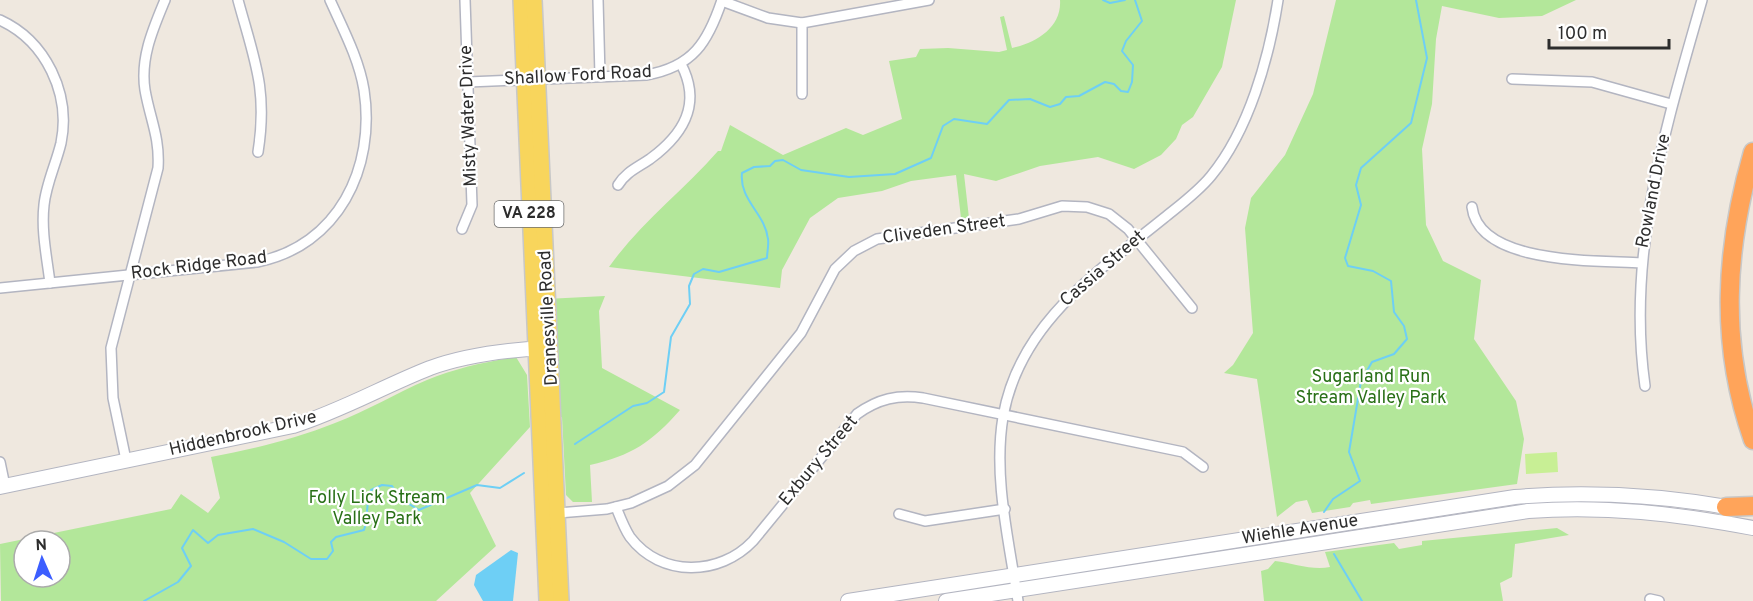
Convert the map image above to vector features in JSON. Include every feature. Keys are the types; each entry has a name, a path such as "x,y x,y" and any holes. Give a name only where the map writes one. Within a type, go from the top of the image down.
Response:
{"highway":[{"path":"1753,152 1741,191 1734,233 1729,306 1734,365 1753,440"},
{"path":"1726,507 1753,506"}],"main road":[{"name":"Dranesville Road","path":"521,0 530,79 543,348 546,601"},
{"name":"Dranesville Road","path":"530,79 534,0"},
{"name":"Dranesville Road","path":"543,348 558,513 561,601"},
{"name":"Hiddenbrook Drive","path":"3,487 294,426 340,410 433,367 481,355 543,348"},
{"name":"Wiehle Avenue","path":"848,601 1383,517 1549,494 1636,495 1753,512"},
{"name":"Wiehle Avenue","path":"946,601 1017,596 1299,546 1503,514 1571,509 1649,512 1753,528"}],"street":[{"path":"126,460 113,398 110,366 115,327 158,168 158,139 145,91 144,69 148,44 165,0"},
{"path":"238,0 253,45 262,93 258,152"},
{"name":"Rock Ridge Road","path":"0,288 267,260 309,241 338,214 358,173 366,136 366,110 360,73 330,0"},
{"name":"Misty Water Drive","path":"462,229 472,205 465,0"},
{"path":"598,0 600,76"},
{"path":"722,1 768,18 802,23 929,0"},
{"name":"Cassia Street","path":"1017,596 999,455 1003,414 1025,354 1048,318 1074,290 1200,188 1220,163 1256,91 1272,33 1278,0"},
{"name":"Rowland Drive","path":"1645,386 1640,328 1641,263 1650,198 1671,104 1702,0"},
{"name":"Shallow Ford Road","path":"468,82 646,75 681,64 707,38 722,1"},
{"path":"0,20 34,45 50,68 60,94 62,136 44,205 50,283"},
{"path":"802,23 802,94"},
{"path":"618,185 629,171 667,145 684,123 691,92 681,64"},
{"path":"1512,79 1592,82 1671,104"},
{"name":"Cliveden Street","path":"558,513 616,507 652,494 695,465 801,333 835,269 865,244 889,236 1019,219 1051,208 1074,205 1109,214 1137,240 1192,308"},
{"path":"1472,207 1481,230 1516,249 1543,256 1641,263"},
{"name":"Exbury Street","path":"616,507 630,537 656,559 681,567 716,565 736,556 753,541 849,422 867,407 889,398 913,396 1183,452 1203,467"},
{"path":"0,462 3,487"},
{"path":"899,514 926,521 1005,509"}],"green space":[{"path":"1060,0 1236,0 1222,67 1193,117 1182,125 1176,139 1161,155 1134,169 1098,157 1040,166 996,181 964,174 969,218 961,218 956,175 911,181 882,191 838,198 810,218 782,270 780,288 609,267 634,236 718,151 721,151 730,125 783,155 846,128 863,135 902,119 889,61 916,57 920,49 948,48 999,52 1007,50 1000,17 1004,16 1012,48 1021,46 1038,38 1052,26 1057,18"},
{"name":"Sugarland Run Stream Valley Park","path":"1336,0 1576,0 1542,16 1499,18 1442,6 1436,39 1432,104 1422,149 1426,225 1443,261 1481,280 1474,339 1516,401 1524,439 1517,484 1371,504 1370,500 1353,503 1350,507 1312,513 1307,500 1296,502 1277,517 1257,379 1224,373 1233,365 1253,333 1245,228 1251,198 1285,155 1313,94"},
{"path":"605,296 599,311 602,368 680,410 660,431 640,446 617,457 590,465 592,502 573,502 566,495 562,417 553,420 546,299"},
{"name":"Folly Lick Stream Valley Park","path":"516,357 527,375 530,427 470,493 496,546 436,601 1,601 0,544 12,542 12,589 72,589 72,529 171,509 181,494 208,513 220,498 211,457 305,434 347,418 415,385 471,366"},
{"path":"1557,452 1558,472 1526,474 1525,454"},
{"path":"1557,528 1569,535 1515,544 1512,577 1500,583 1503,601 1264,601 1261,571 1268,569 1275,561 1323,568 1330,567 1325,552 1394,543 1399,549 1422,545 1422,541"}],"water":[{"path":"511,550 518,553 513,601 483,601 474,585 476,575"}],"waterway":[{"path":"1103,0 1110,3 1125,0"},
{"path":"575,444 633,406 647,403 664,392 671,337 690,304 689,286 694,274 703,269 719,272 767,258 766,230 744,191 742,173 754,167 770,166 775,161 783,160 801,170 849,177 895,174 931,158 943,126 954,119 987,124 1009,100 1030,99 1050,107 1060,104 1066,97 1079,96 1105,82 1114,84 1121,91 1128,92 1132,82 1133,65 1122,51 1126,41 1142,21 1135,0"},
{"path":"1324,512 1333,499 1360,481 1349,452 1361,381 1372,362 1394,354 1407,339 1404,326 1394,312 1391,281 1373,271 1348,266 1345,258 1361,205 1356,185 1361,168 1411,123 1427,58 1416,0"},
{"path":"144,601 178,582 191,566 182,548 193,530 208,543 218,535 253,529 284,542 311,559 327,559 333,551 331,542 336,537 364,530 371,490 382,485 392,486 401,499 419,510 477,485 500,488 524,473"},
{"path":"1334,554 1362,601"}]}
